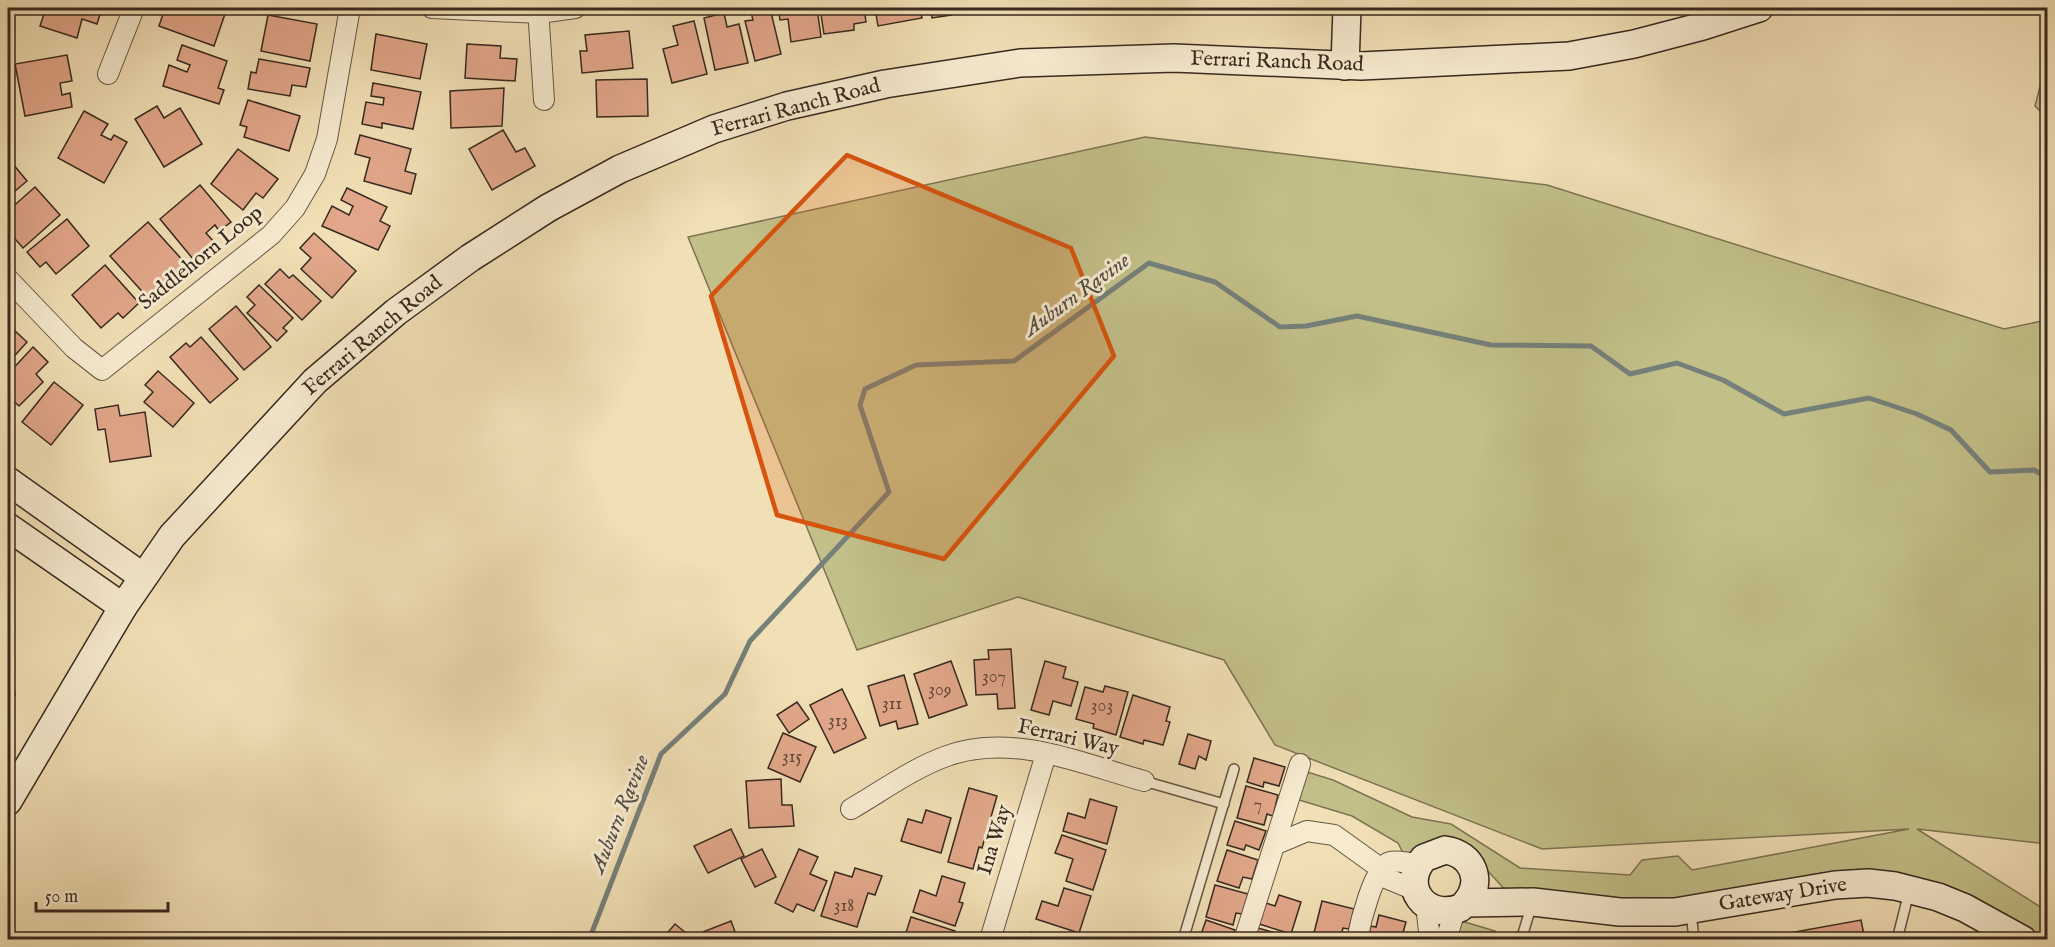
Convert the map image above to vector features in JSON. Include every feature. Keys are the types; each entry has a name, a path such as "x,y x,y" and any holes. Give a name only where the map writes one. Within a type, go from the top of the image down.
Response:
{"main road":[{"path":"1345,66 1347,8"},
{"name":"Ferrari Ranch Road","path":"8,801 123,607 172,536 210,492 315,381 396,312 470,258 548,208 620,169 714,129 787,106 885,84 1020,63 1174,58 1345,66 1569,56 1634,45 1759,8"},
{"path":"8,481 143,577"},
{"path":"8,527 123,607"},
{"path":"1445,850 1466,859 1474,872 1474,888 1463,905 1444,912 1420,886 1430,853 1445,850"},
{"name":"Gateway Drive","path":"1474,872 1492,884 1533,902"},
{"name":"Gateway Drive","path":"1463,905 1533,902 1620,912 1691,910 1835,885 1868,883 1910,890 1965,908 2023,939"}],"street":[{"path":"108,75 134,8"},
{"name":"Saddlehorn Loop","path":"8,279 74,348 102,370 271,235 295,208 315,174 327,139 350,8"},
{"path":"432,8 538,10 575,8"},
{"path":"538,10 544,100"},
{"name":"Ferrari Way","path":"851,809 920,768 948,756 995,746 1046,754 1144,781"},
{"name":"Ina Way","path":"990,939 1046,754"},
{"path":"1244,939 1300,764"},
{"path":"1275,844 1307,831 1322,831 1334,836 1380,868"},
{"path":"1357,939 1367,902 1380,868 1390,862 1420,886 1430,939"},
{"path":"1446,939 1453,917 1463,905"}],"lane":[{"path":"1183,939 1234,769"},
{"path":"1144,781 1224,804"},
{"path":"1897,939 1910,890"},
{"path":"1521,939 1533,902"},
{"path":"1691,910 1694,939"}],"highlighted area":[{"path":"847,155 1071,248 1114,356 944,559 777,515 711,296"}],"shaded area":[{"path":"2047,59 2047,118 2035,106"},
{"path":"1145,137 1547,185 2004,329 2047,320 2047,844 1917,829 2047,911 2047,939 2034,939 1940,891 1689,906 1509,894 1474,856 1407,861 1398,843 1352,816 1299,800 1307,772 1333,780 1412,817 1451,824 1520,868 1630,875 1642,860 1678,856 1692,870 1909,829 1542,849 1275,745 1224,660 1018,597 857,650 688,237"},
{"path":"1445,916 1495,931 1493,939 1441,940"}],"building":[{"path":"46,8 102,8 97,24 82,19 77,38 40,26"},
{"path":"165,8 227,8 214,46 159,26"},
{"path":"750,8 770,8 781,54 755,61 745,21 753,20"},
{"path":"778,8 817,8 821,37 791,42 788,19 780,20"},
{"path":"820,8 864,8 866,22 854,24 854,30 824,34"},
{"path":"875,8 920,8 922,18 878,26"},
{"path":"931,8 961,9 951,10 951,15 932,18"},
{"path":"968,8 994,8 994,10 968,11"},
{"path":"724,13 727,27 739,24 748,63 715,70 704,18"},
{"path":"268,15 317,24 310,61 261,51"},
{"path":"694,21 707,74 672,83 663,49 678,45 673,26"},
{"path":"629,31 633,68 582,73 580,51 587,51 585,35"},
{"path":"376,34 427,44 420,79 371,70"},
{"path":"467,44 501,46 500,58 517,59 515,81 465,78"},
{"path":"182,45 227,61 218,88 224,90 219,104 163,86 169,65 187,72 190,65 177,60"},
{"path":"67,55 72,81 60,83 62,95 70,93 72,107 25,116 15,64"},
{"path":"259,59 310,68 306,87 292,85 290,96 248,89 251,72 256,73"},
{"path":"647,79 648,116 597,117 596,80"},
{"path":"373,83 421,92 413,129 382,123 382,128 362,124 366,102 383,105 384,98 371,96"},
{"path":"504,88 502,126 451,128 450,91"},
{"path":"248,100 300,116 289,151 244,137 247,127 240,125"},
{"path":"157,106 164,118 180,108 202,144 164,167 135,119"},
{"path":"84,111 108,124 101,135 111,140 114,135 127,142 104,183 58,158"},
{"path":"503,130 516,152 525,148 535,166 492,190 469,149"},
{"path":"360,135 411,149 405,171 416,174 411,194 364,181 370,158 355,154"},
{"path":"238,149 278,179 263,198 256,193 243,210 211,184"},
{"path":"8,158 27,181 8,197"},
{"path":"200,185 231,222 219,231 215,225 206,233 214,242 193,259 160,219"},
{"path":"35,187 60,215 23,248 8,231 8,211"},
{"path":"347,188 387,207 380,221 390,226 378,250 322,226 332,206 349,215 353,206 341,200"},
{"path":"67,219 89,246 56,274 46,262 40,267 27,252"},
{"path":"148,222 186,264 148,298 110,256"},
{"path":"314,233 356,271 332,298 301,269 311,258 300,248"},
{"path":"105,265 139,303 123,318 118,313 101,328 72,295"},
{"path":"280,269 289,278 293,275 321,301 302,320 265,284"},
{"path":"259,285 293,318 283,328 287,331 277,341 247,313 255,305 247,297"},
{"path":"236,306 271,347 244,370 209,329"},
{"path":"14,330 27,342 8,363 8,338"},
{"path":"201,337 238,379 210,403 170,357 186,343 190,347"},
{"path":"33,347 48,362 36,374 43,382 19,406 8,396 8,374"},
{"path":"158,371 194,403 173,427 144,402 153,392 145,385"},
{"path":"54,382 83,405 51,445 22,422"},
{"path":"118,405 120,416 145,412 151,456 110,462 105,429 98,430 95,409"},
{"path":"1011,649 1015,708 998,709 997,694 976,695 974,660 989,659 988,650"},
{"path":"11,660 15,695 8,696 8,661"},
{"path":"951,661 967,705 929,718 914,674"},
{"path":"1045,661 1066,667 1063,678 1078,682 1071,706 1053,701 1049,715 1031,710"},
{"path":"904,675 918,724 898,729 896,721 880,726 868,686"},
{"path":"1105,686 1128,692 1116,735 1093,728 1094,724 1076,719 1085,687 1103,692"},
{"path":"842,689 866,738 834,753 810,705"},
{"path":"1133,695 1170,707 1166,721 1170,722 1163,745 1144,740 1143,744 1120,737"},
{"path":"797,702 809,719 789,733 777,715"},
{"path":"783,733 816,747 800,782 768,768"},
{"path":"1188,734 1211,741 1206,760 1199,756 1195,769 1179,764"},
{"path":"1254,758 1285,767 1279,786 1264,782 1263,787 1247,782"},
{"path":"781,779 782,805 792,805 794,826 749,828 746,781"},
{"path":"1246,786 1278,795 1273,816 1267,814 1264,825 1237,818"},
{"path":"969,788 997,796 982,848 979,847 973,869 948,862"},
{"path":"1090,799 1117,807 1107,844 1063,831 1068,813 1085,818"},
{"path":"926,810 951,818 941,853 901,841 908,819 922,823"},
{"path":"1235,821 1266,831 1259,850 1246,845 1244,850 1227,845"},
{"path":"731,829 744,856 708,873 694,846"},
{"path":"1062,835 1106,850 1093,890 1066,881 1073,859 1055,853"},
{"path":"762,849 776,877 755,887 741,859"},
{"path":"799,849 818,857 810,874 827,881 814,911 797,904 793,912 775,903"},
{"path":"1227,850 1258,860 1252,879 1243,877 1239,888 1217,881"},
{"path":"855,868 882,876 875,895 868,893 857,927 821,916 835,872 852,877"},
{"path":"942,876 965,883 959,902 963,903 955,926 913,912 920,890 936,896"},
{"path":"1215,885 1248,894 1242,914 1236,913 1233,925 1206,917"},
{"path":"1064,888 1091,896 1079,933 1036,919 1042,901 1058,906"},
{"path":"1279,895 1301,902 1291,934 1259,924 1266,903 1275,906"},
{"path":"1322,901 1354,909 1349,929 1343,928 1340,939 1314,933"},
{"path":"1379,915 1406,922 1401,940 1367,940 1371,926 1376,927"},
{"path":"911,917 955,931 953,940 904,939"},
{"path":"1206,920 1235,930 1232,940 1199,940"},
{"path":"1861,920 1865,940 1773,940 1772,936"},
{"path":"731,921 738,940 696,940 695,935"},
{"path":"675,924 686,933 680,940 665,940 663,938"},
{"path":"1258,928 1290,937 1289,940 1254,940"},
{"path":"1031,932 1057,940 1029,940"}],"waterway":[{"name":"Auburn Ravine","path":"589,940 661,754 725,694 750,641 889,492 860,405 865,389 916,365 1014,361 1149,263 1215,282 1280,327 1306,326 1357,316 1491,345 1591,346 1630,374 1677,363 1723,380 1784,414 1869,398 1917,414 1951,430 1990,472 2034,470 2048,478"}]}
